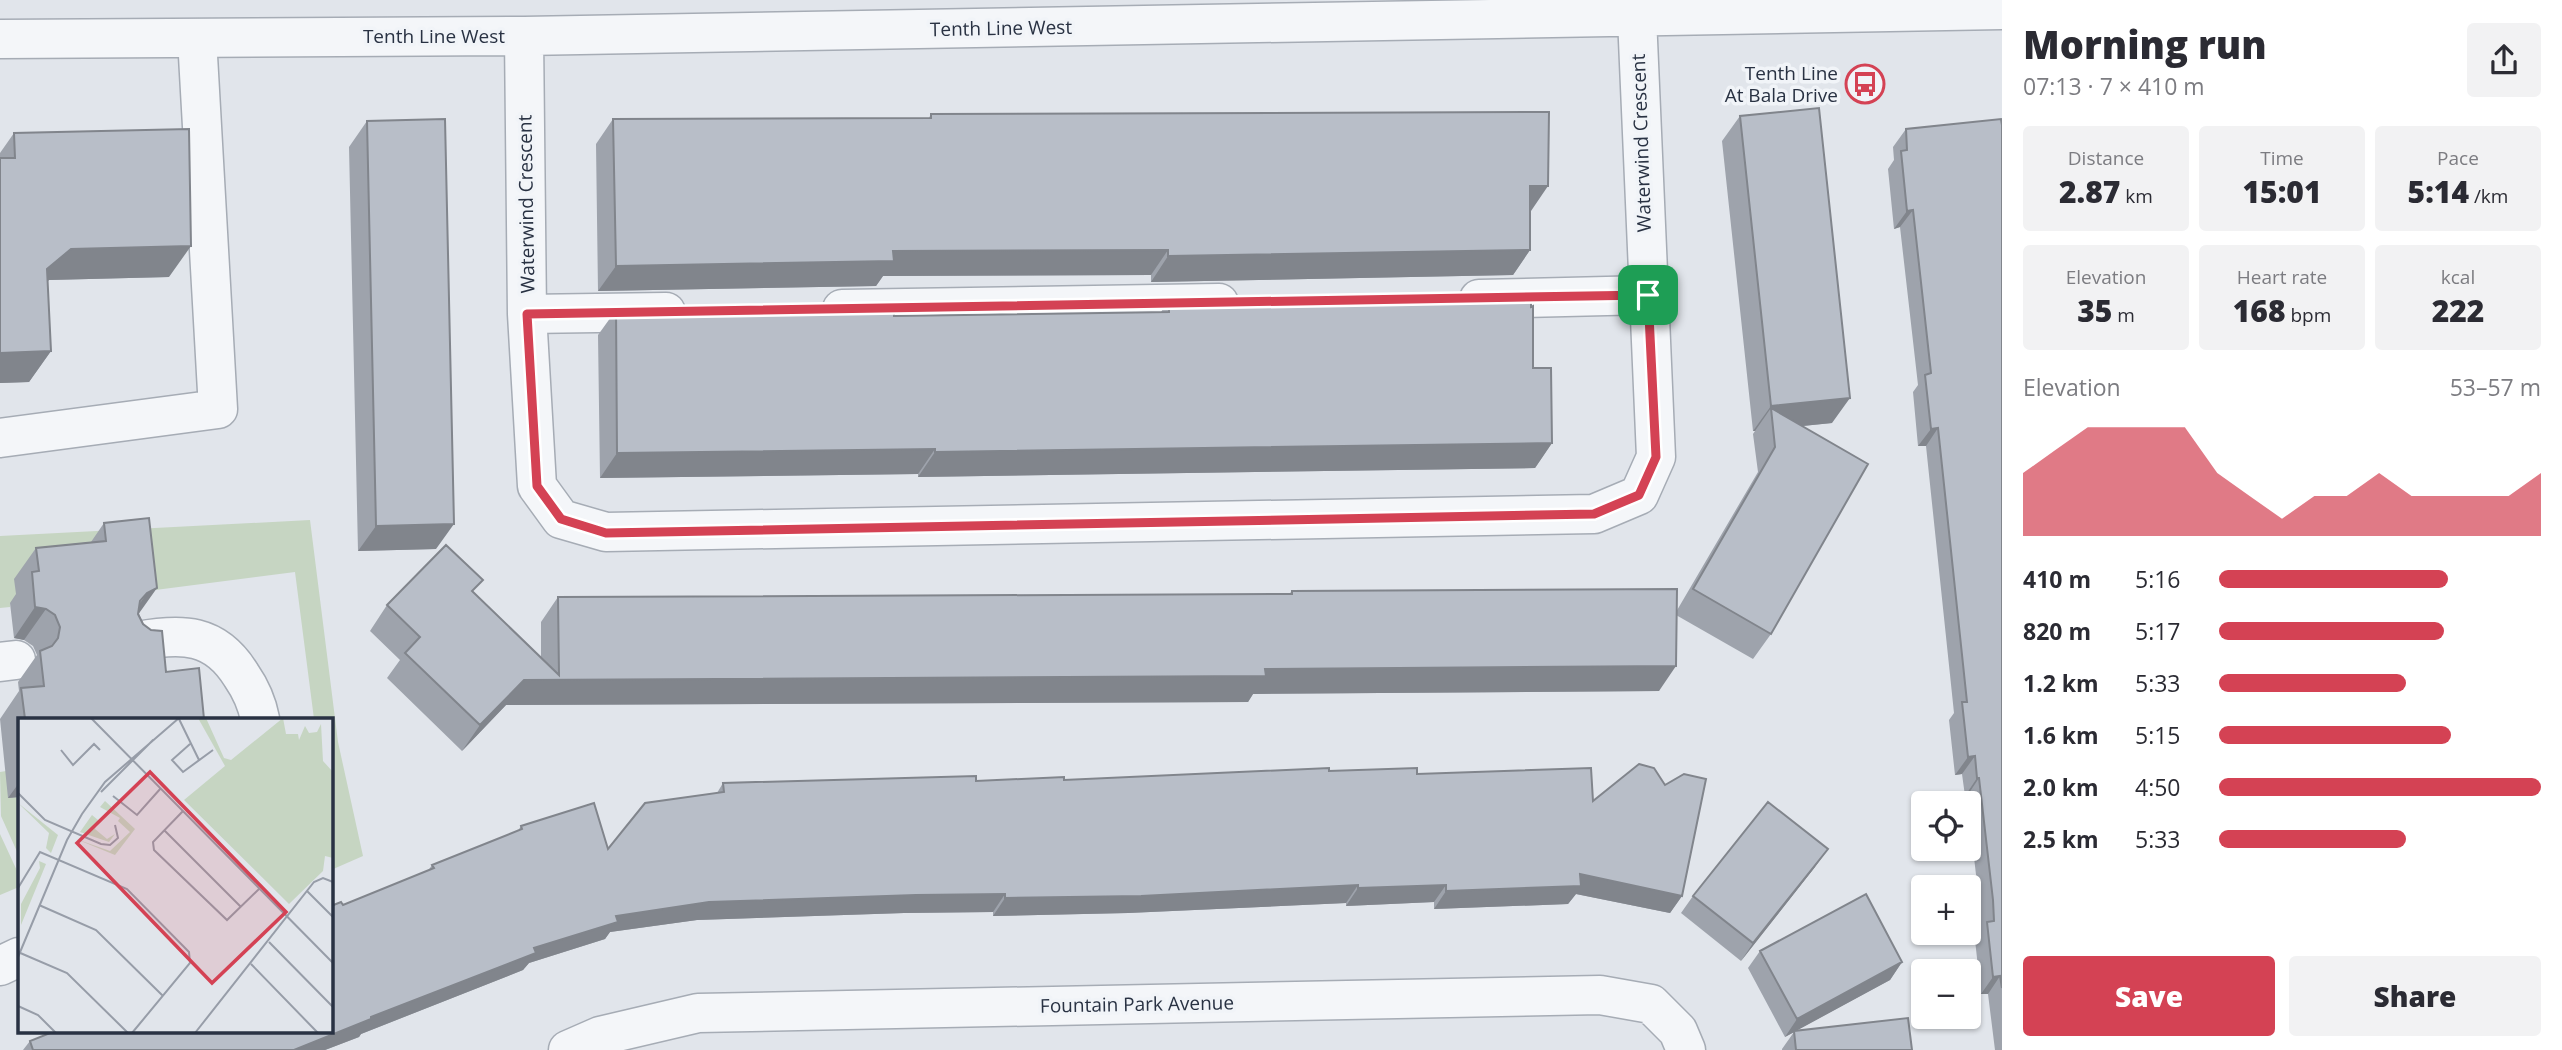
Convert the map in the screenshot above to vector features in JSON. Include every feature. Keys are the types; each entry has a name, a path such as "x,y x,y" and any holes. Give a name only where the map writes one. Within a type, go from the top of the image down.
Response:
{"street":[{"name":"Tenth Line West","path":"0,39 524,36 2002,10"},
{"name":"Waterwind Crescent","path":"524,36 527,314 537,486 561,519 606,533 1594,514 1639,495 1656,457 1637,17"},
{"path":"0,438 218,410 197,38"},
{"path":"1448,299 1648,295"},
{"path":"811,309 1254,302"},
{"path":"527,314 701,311"},
{"path":"138,641 183,636 211,642 232,659 258,707 260,718"},
{"path":"0,966 18,957"},
{"name":"Fountain Park Avenue","path":"568,1050 600,1036 698,1013 1600,995 1651,1003 1678,1031 1686,1050"}],"green space":[{"path":"310,520 338,742 363,856 332,870 332,718 314,718 295,572 132,593 10,603 10,607 0,608 0,536"},
{"path":"6,771 18,795 18,854 1,816 0,772"},
{"path":"0,834 18,873 18,887 0,895"}],"building":[{"path":"1819,108 1850,398 1771,406 1740,116"},
{"path":"1549,112 1548,186 1530,186 1530,250 1168,256 1168,250 893,251 894,261 616,266 613,119 931,118 931,114"},
{"path":"445,119 454,524 376,526 367,121"},
{"path":"2001,119 2002,125 2002,988 2000,976 1993,977 1987,922 1994,921 1993,900 1981,791 1975,756 1968,757 1962,702 1967,702 1938,428 1931,429 1925,375 1931,373 1913,210 1907,211 1901,151 1907,150 1906,129"},
{"path":"189,129 191,246 71,249 47,269 51,351 0,353 0,158 15,158 14,133"},
{"path":"1531,294 1533,368 1551,368 1552,443 935,452 935,449 617,453 616,310 894,305 894,316 1169,312 1169,300"},
{"path":"1771,408 1868,464 1771,634 1693,589 1775,447"},
{"path":"149,518 157,588 147,593 140,601 138,614 143,624 151,630 162,631 166,672 199,668 204,718 25,718 21,688 44,686 40,651 52,646 58,638 60,627 55,615 46,609 35,607 32,572 39,571 36,548 106,541 104,523"},
{"path":"446,545 483,580 472,591 559,675 558,597 1292,594 1292,591 1677,589 1676,666 1265,669 1266,676 524,680 480,725 405,653 420,637 387,605"},
{"path":"1639,764 1654,768 1665,785 1684,774 1706,779 1682,896 1580,874 1581,886 1446,891 1446,885 1358,888 1358,885 1141,896 1005,898 1005,894 916,895 709,902 616,916 618,922 534,948 536,953 294,1050 33,1050 30,1041 52,1032 332,1032 332,906 341,902 343,905 434,868 432,865 522,829 521,826 594,803 608,849 645,803 724,792 723,783 976,776 976,781 1064,777 1064,780 1329,768 1329,771 1417,768 1417,774 1591,768 1593,801"},
{"path":"1768,802 1828,849 1753,943 1693,896"},
{"path":"1866,894 1902,962 1797,1019 1760,951"},
{"path":"1908,1018 1912,1050 1796,1050 1794,1031"}],"place":[{"name":"Tenth Line At Bala Drive","path":"1865,84"}],"route":[{"path":"1648,295 1656,457 1639,495 1594,514 606,533 561,519 537,486 527,314 1648,295"}]}
